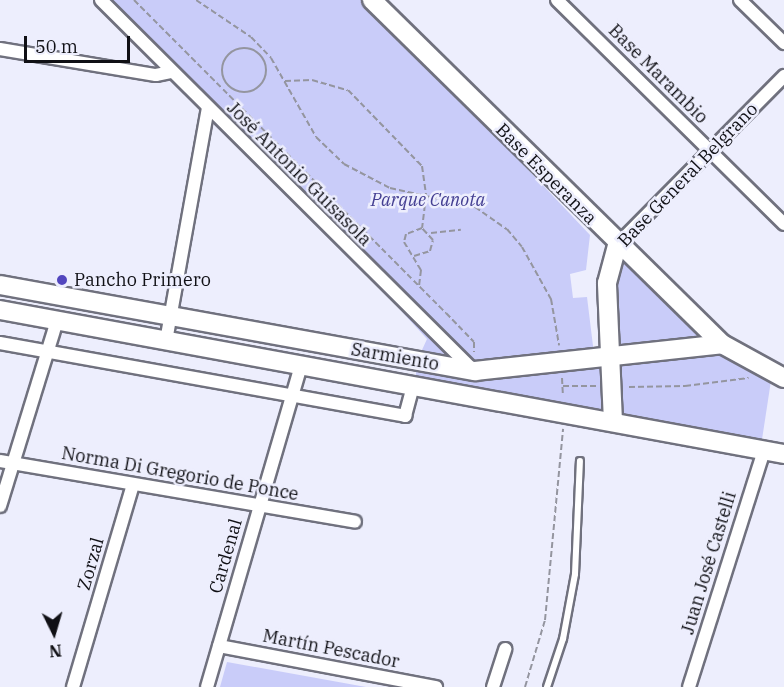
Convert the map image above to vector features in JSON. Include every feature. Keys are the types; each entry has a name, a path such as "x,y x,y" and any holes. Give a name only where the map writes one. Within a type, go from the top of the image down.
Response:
{"main road":[{"name":"Base Esperanza","path":"372,0 617,245 722,345"},
{"name":"Base General Belgrano","path":"613,422 607,283 617,245"},
{"name":"Sarmiento","path":"0,285 172,314 474,371 561,359 722,345"},
{"name":"Sarmiento","path":"0,310 784,454"},
{"path":"722,345 784,378"}],"street":[{"name":"José Antonio Guisasola","path":"101,0 474,371"},
{"name":"Base Marambio","path":"557,0 784,224"},
{"path":"740,0 784,43"},
{"path":"0,48 156,75 172,72"},
{"name":"Base General Belgrano","path":"617,245 784,76"},
{"path":"166,341 208,108"},
{"path":"0,506 57,321"},
{"path":"0,343 405,416 413,386"},
{"name":"Cardenal","path":"207,687 301,366"},
{"name":"Juan José Castelli","path":"689,687 764,450"},
{"name":"Norma Di Gregorio de Ponce","path":"0,461 355,522"},
{"name":"Zorzal","path":"73,687 133,485"},
{"name":"Martín Pescador","path":"219,646 436,687"},
{"path":"494,687 505,649"}],"lane":[{"path":"547,687 563,639 575,574 580,461"}],"path":[{"path":"134,0 474,342 474,352"},
{"path":"196,0 251,37 265,51 316,136 344,164 372,181 489,213 517,241 551,299 561,359 564,413 544,620 525,687"},
{"path":"242,47 260,54 266,76 259,87 243,91 230,86 222,70 226,57 242,47"},
{"path":"260,54 265,51"},
{"path":"285,81 312,80 348,90 422,166 426,196 422,228"},
{"path":"225,91 230,86"},
{"path":"419,287 422,275 414,256 406,250 406,234 422,228"},
{"path":"422,228 430,233 461,230"},
{"path":"414,256 430,251 430,233"},
{"path":"563,386 685,386 753,377"}],"green space":[{"name":"Parque Canota","path":"110,0 367,0 590,235 586,270 570,274 573,298 587,297 594,354 607,356 609,417 415,385 417,361 427,339 185,75"},
{"path":"618,247 720,344 614,352"},
{"path":"722,346 772,374 761,446 616,420 614,354"},
{"path":"227,662 366,687 220,687"}],"place":[{"name":"Pancho Primero","path":"62,280"}]}
